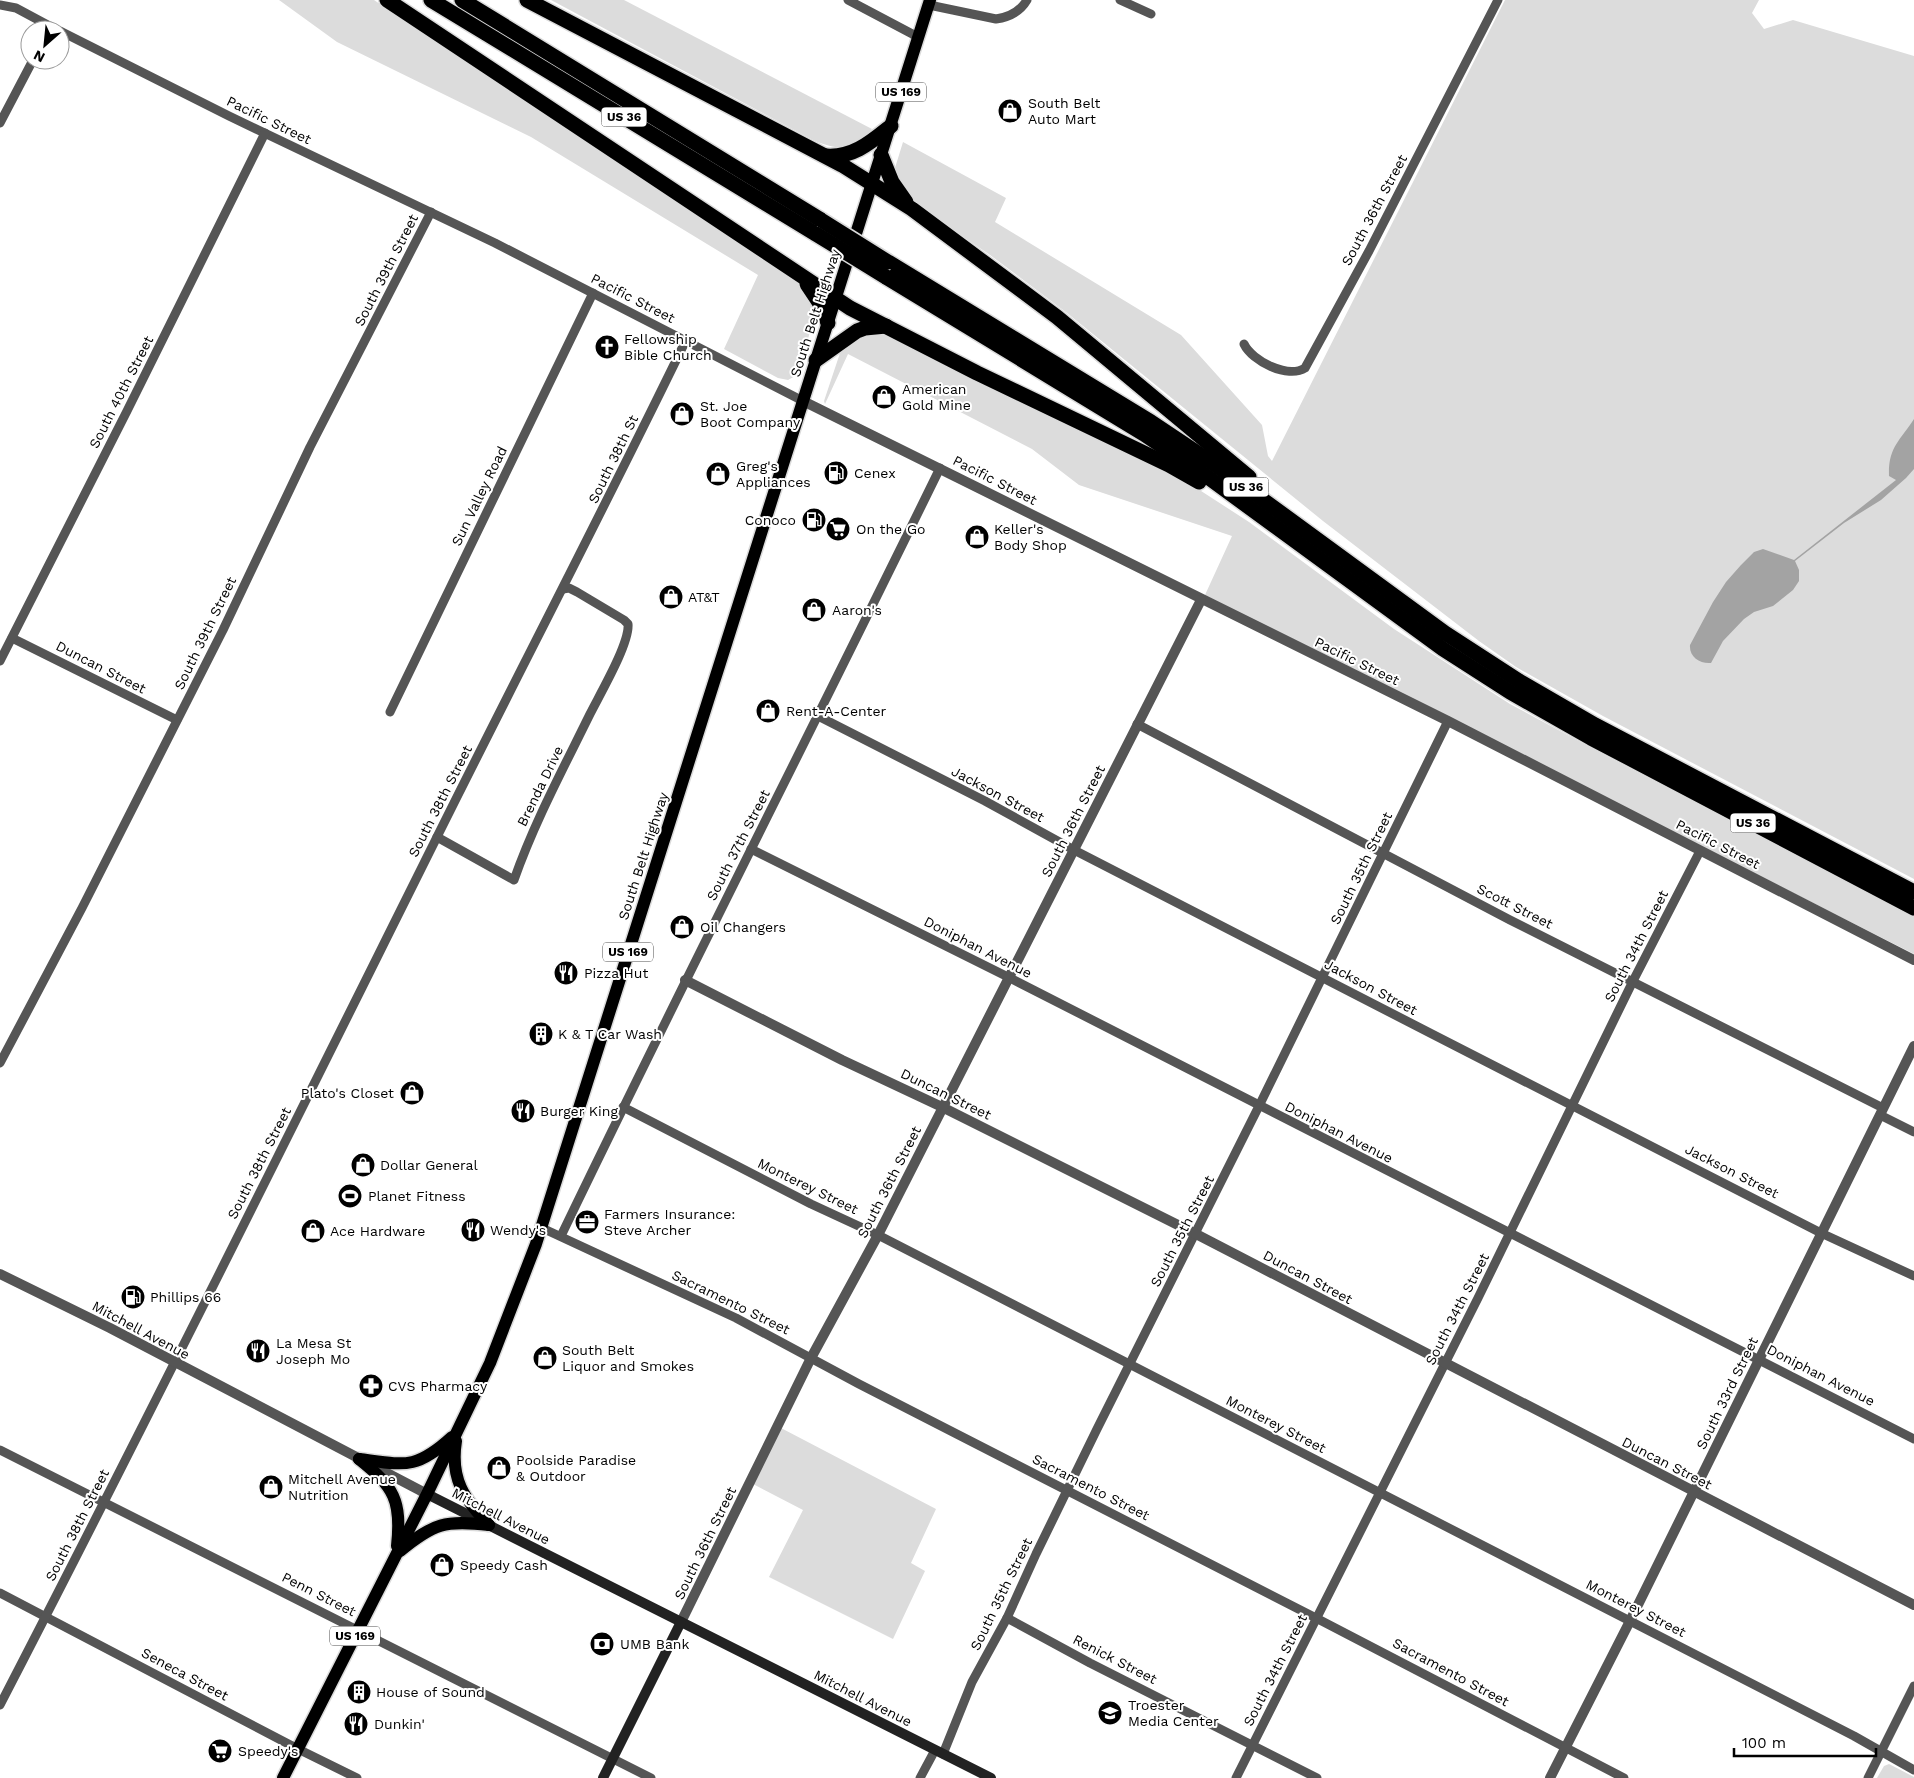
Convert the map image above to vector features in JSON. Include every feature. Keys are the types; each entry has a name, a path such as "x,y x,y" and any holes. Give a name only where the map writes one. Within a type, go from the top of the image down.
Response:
{"highway":[{"path":"387,0 836,298 977,373 1169,465 1273,523"},
{"name":"US 36","path":"431,0 819,227 888,262 1151,422 1214,464 1445,633 1519,682 1604,729 1914,892"},
{"name":"US 36","path":"462,0 819,227 886,277 1144,434 1273,523 1443,649 1510,692 1591,738 1914,908"},
{"path":"527,0 825,156 912,209 1057,318 1232,464 1286,506 1321,542"},
{"path":"825,156 836,157 851,154 870,143 890,126"},
{"path":"881,155 896,189 912,209"},
{"path":"804,278 821,305 828,323"},
{"path":"816,360 857,331 865,328 886,326"}],"main road":[{"name":"South Belt Highway","path":"283,1778 427,1494 490,1362 542,1228 929,2"},
{"path":"359,1458 397,1464 415,1462 429,1456 457,1432"},
{"path":"457,1432 454,1463 456,1477 462,1491 489,1525"},
{"path":"359,1458 378,1474 394,1496 398,1522 396,1554"},
{"name":"Mitchell Avenue","path":"427,1494 992,1778"},
{"path":"396,1554 416,1538 440,1525 455,1522 489,1525"},
{"name":"South 36th Street","path":"603,1778 681,1622"}],"street":[{"path":"848,0 918,37"},
{"path":"929,2 996,18 1008,17 1022,8 1027,0"},
{"path":"1120,0 1151,14"},
{"name":"South 36th Street","path":"1244,344 1248,352 1256,359 1272,366 1290,372 1306,368 1369,251 1498,0"},
{"name":"Pacific Street","path":"0,5 16,8 37,20"},
{"name":"Pacific Street","path":"70,37 496,243 803,401 1448,722 1914,960"},
{"path":"0,123 28,70"},
{"name":"South 40th Street","path":"0,661 265,133"},
{"name":"South 39th Street","path":"0,1063 82,908 223,630 310,447 431,212"},
{"name":"Sun Valley Road","path":"390,712 593,293"},
{"name":"South 38th St","path":"563,589 686,340"},
{"name":"South 37th Street","path":"562,1236 685,980 940,468"},
{"name":"Brenda Drive","path":"437,837 514,880 527,845 624,646 629,631 628,624 569,588 563,589"},
{"name":"South 38th Street","path":"0,1705 175,1363 437,837 563,589"},
{"name":"South 36th Street","path":"681,1622 811,1358 878,1235 1201,600"},
{"name":"Duncan Street","path":"12,638 177,720"},
{"name":"Jackson Street","path":"818,716 985,801 1074,850 1821,1233 1914,1276"},
{"name":"South 35th Street","path":"920,1778 939,1751 972,1682 1007,1618 1129,1365 1196,1234 1448,722"},
{"name":"Scott Street","path":"1137,724 1384,852 1510,920 1881,1111 1914,1132"},
{"name":"Doniphan Avenue","path":"751,849 1008,977 1914,1439"},
{"name":"South 34th Street","path":"1236,1778 1445,1364 1633,982 1700,851"},
{"name":"Duncan Street","path":"685,980 842,1060 942,1107 1196,1234 1914,1605"},
{"name":"South 33rd Street","path":"1550,1778 1914,1046"},
{"name":"Monterey Street","path":"623,1107 794,1196 878,1235 1630,1620 1914,1770"},
{"name":"Sacramento Street","path":"542,1228 736,1318 1624,1778"},
{"name":"Mitchell Avenue","path":"0,1274 110,1328 427,1494"},
{"name":"Penn Street","path":"0,1450 650,1778"},
{"name":"Seneca Street","path":"0,1593 357,1778"},
{"name":"Renick Street","path":"1007,1618 1090,1663 1317,1778"},
{"path":"1868,1778 1914,1686"}],"shaded area":[{"path":"279,0 374,0 802,286 817,309 797,375 788,380 778,378 724,349 758,275 531,137 337,42"},
{"path":"551,0 624,0 872,129 859,142 846,147 832,146 815,141"},
{"path":"1505,0 1759,0 1752,13 1764,29 1793,20 1914,56 1914,879 1603,716 1516,667 1479,641 1323,521 1067,313 990,255 914,203 895,178 895,168 903,142 1006,198 995,222 1181,335 1262,425 1268,456 1272,461"},
{"path":"864,333 884,333 1073,428 1152,464 1198,489 1249,522 1394,629 1510,704 1914,917 1914,954 1205,595 1232,536 1079,485 1032,449 848,354 825,404 824,401 840,353 846,345"},
{"path":"1914,419 1914,469 1906,478 1881,500 1844,523 1795,561 1799,570 1799,581 1793,590 1773,606 1754,612 1744,619 1723,641 1711,663 1696,659 1691,653 1690,645 1713,602 1726,582 1741,565 1754,552 1763,549 1794,560 1896,480 1889,476 1889,466 1893,451"},
{"path":"781,1428 936,1509 911,1563 925,1571 893,1639 769,1577 803,1510 753,1484"},
{"path":"1889,1764 1914,1778 1877,1778 1884,1766"}],"place":[{"name":"South Belt Auto Mart","path":"1010,111"},
{"name":"Fellowship Bible Church","path":"607,347"},
{"name":"American Gold Mine","path":"884,397"},
{"name":"St. Joe Boot Company","path":"682,414"},
{"name":"Cenex","path":"836,473"},
{"name":"Greg's Appliances","path":"718,474"},
{"name":"Conoco","path":"814,520"},
{"name":"On the Go","path":"838,529"},
{"name":"Keller's Body Shop","path":"977,537"},
{"name":"AT&T","path":"671,597"},
{"name":"Aaron's","path":"814,610"},
{"name":"Rent-A-Center","path":"768,711"},
{"name":"Oil Changers","path":"682,927"},
{"name":"Pizza Hut","path":"566,973"},
{"name":"K & T Car Wash","path":"541,1034"},
{"name":"Plato's Closet","path":"412,1093"},
{"name":"Burger King","path":"523,1111"},
{"name":"Dollar General","path":"363,1165"},
{"name":"Planet Fitness","path":"350,1196"},
{"name":"Farmers Insurance: Steve Archer","path":"587,1222"},
{"name":"Wendy's","path":"473,1230"},
{"name":"Ace Hardware","path":"313,1231"},
{"name":"Phillips 66","path":"133,1297"},
{"name":"La Mesa St Joseph Mo","path":"258,1351"},
{"name":"South Belt Liquor and Smokes","path":"545,1358"},
{"name":"CVS Pharmacy","path":"371,1386"},
{"name":"Poolside Paradise & Outdoor","path":"499,1468"},
{"name":"Mitchell Avenue Nutrition","path":"271,1487"},
{"name":"Speedy Cash","path":"442,1565"},
{"name":"UMB Bank","path":"602,1644"},
{"name":"House of Sound","path":"359,1692"},
{"name":"Troester Media Center","path":"1110,1713"},
{"name":"Dunkin'","path":"356,1724"},
{"name":"Speedy's","path":"220,1751"}]}
